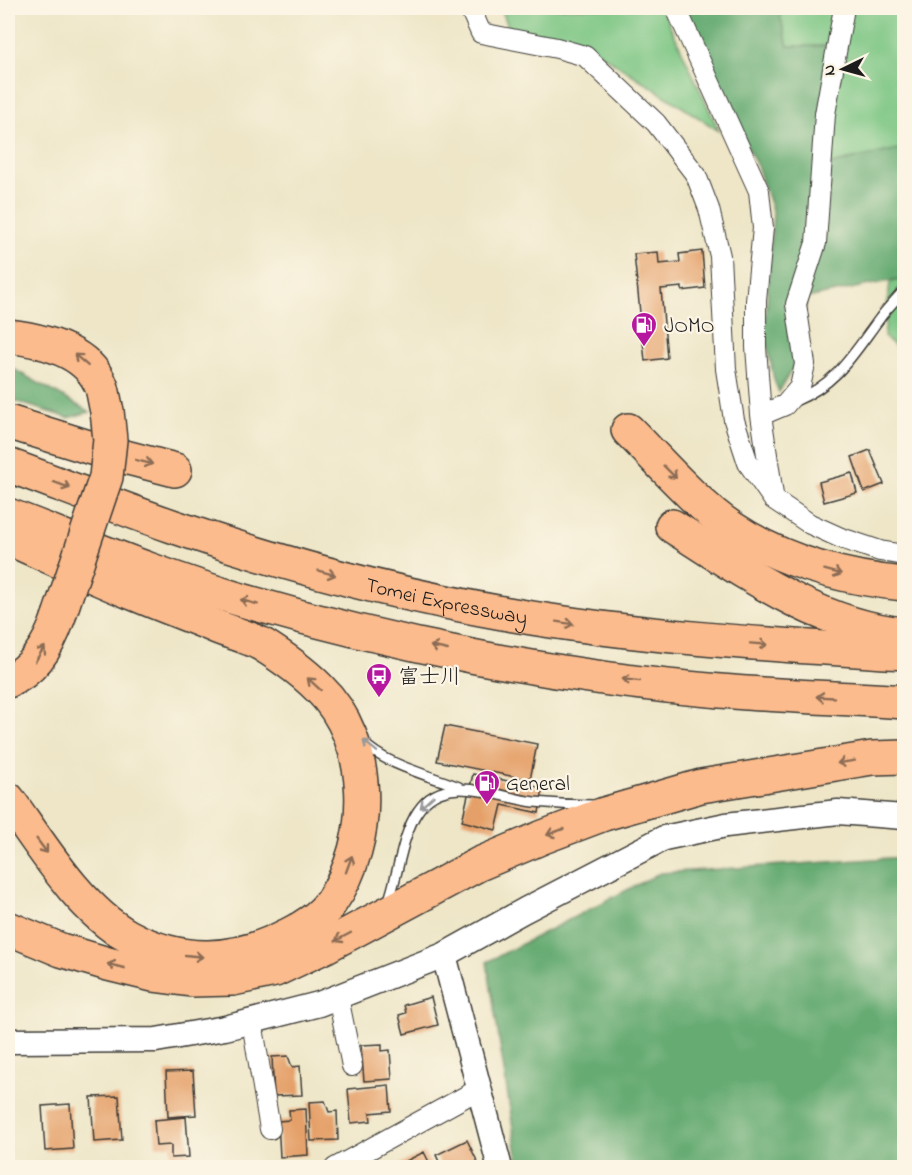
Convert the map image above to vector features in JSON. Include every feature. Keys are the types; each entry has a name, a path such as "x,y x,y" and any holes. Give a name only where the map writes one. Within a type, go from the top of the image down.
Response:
{"highway":[{"path":"8,336 26,338 73,353 88,367 101,386 107,411 110,440 106,477 54,633 35,662 16,678 8,681"},
{"path":"8,422 98,450 175,470"},
{"path":"628,430 717,536 796,601 836,618 887,632 904,634"},
{"name":"Tomei Expressway","path":"8,465 173,526 241,548 326,573 428,598 507,614 603,629 716,641 904,653"},
{"path":"8,515 159,573 238,599 465,655 579,674 718,691 904,702"},
{"path":"672,526 717,536 732,527 782,555 820,568 866,580 904,584"},
{"path":"8,538 120,588 261,645 292,664 320,688 340,715 360,769 362,801 359,835 348,870 330,904 301,929 272,944 236,956 197,958 159,950 126,935 99,915 73,887 8,799"},
{"path":"8,928 61,950 153,975 191,980 233,979 275,970 490,859 604,814 701,786 872,758 904,757"}],"street":[{"path":"471,8 481,33 585,56 656,123 696,175 709,209 720,256 726,369 734,420 748,463 773,499 810,524 841,538 880,551 904,555"},
{"path":"676,8 759,191 763,228 756,301 756,347 761,415 773,499"},
{"path":"761,415 784,405 800,387 805,364 796,304 816,243 825,114 843,8"},
{"path":"8,1041 156,1040 252,1022 319,1004 444,955 664,838 726,825 838,812 904,817"},
{"path":"444,955 481,1088 500,1167"},
{"path":"338,997 352,1066"},
{"path":"252,1022 270,1129"},
{"path":"335,1167 481,1088"}],"lane":[{"path":"784,405 814,393 845,367 904,290"},
{"path":"340,715 368,747 391,760 461,788 533,802 578,805 647,802"},
{"path":"375,920 387,906 410,827 417,811 435,794 461,788"}],"green space":[{"path":"501,8 662,8 719,131 590,47 509,29"},
{"path":"679,8 778,8 788,46 830,46 827,165 904,148 904,278 807,298 796,362 779,392 774,380 765,331 773,213 758,168"},
{"path":"777,8 904,8 904,148 827,165 782,46"},
{"path":"904,278 904,353 884,337 890,282"},
{"path":"8,366 90,412 68,418 8,399"},
{"path":"904,857 904,1167 519,1167 487,962 660,873"}],"building":[{"path":"702,251 705,288 682,291 682,287 661,289 667,358 645,361 634,254 658,252 659,264 680,262 679,254"},
{"path":"870,450 884,484 864,492 852,457"},
{"path":"852,473 857,493 824,502 819,482"},
{"path":"445,726 537,744 530,780 437,761"},
{"path":"473,774 543,788 539,813 502,805 496,830 462,821"},
{"path":"431,997 438,1025 404,1034 399,1015 406,1013 404,1005"},
{"path":"382,1044 382,1051 390,1050 392,1079 364,1081 361,1045"},
{"path":"288,1056 292,1067 300,1066 302,1095 274,1096 272,1057"},
{"path":"193,1071 196,1115 168,1117 166,1072"},
{"path":"389,1085 391,1111 370,1113 371,1121 351,1123 348,1089"},
{"path":"119,1096 122,1140 94,1142 91,1097"},
{"path":"325,1101 329,1112 337,1111 338,1140 311,1141 309,1102"},
{"path":"70,1104 73,1149 45,1151 42,1106"},
{"path":"306,1109 308,1155 280,1157 278,1121 290,1120 289,1110"},
{"path":"186,1117 189,1157 171,1158 171,1145 156,1146 154,1120"},
{"path":"467,1140 480,1167 442,1168 436,1155"},
{"path":"424,1152 432,1168 402,1168 400,1164"}],"place":[{"name":"JOMO","path":"644,348"},
{"name":"富士川","path":"379,699"},
{"name":"General","path":"487,806"}]}
